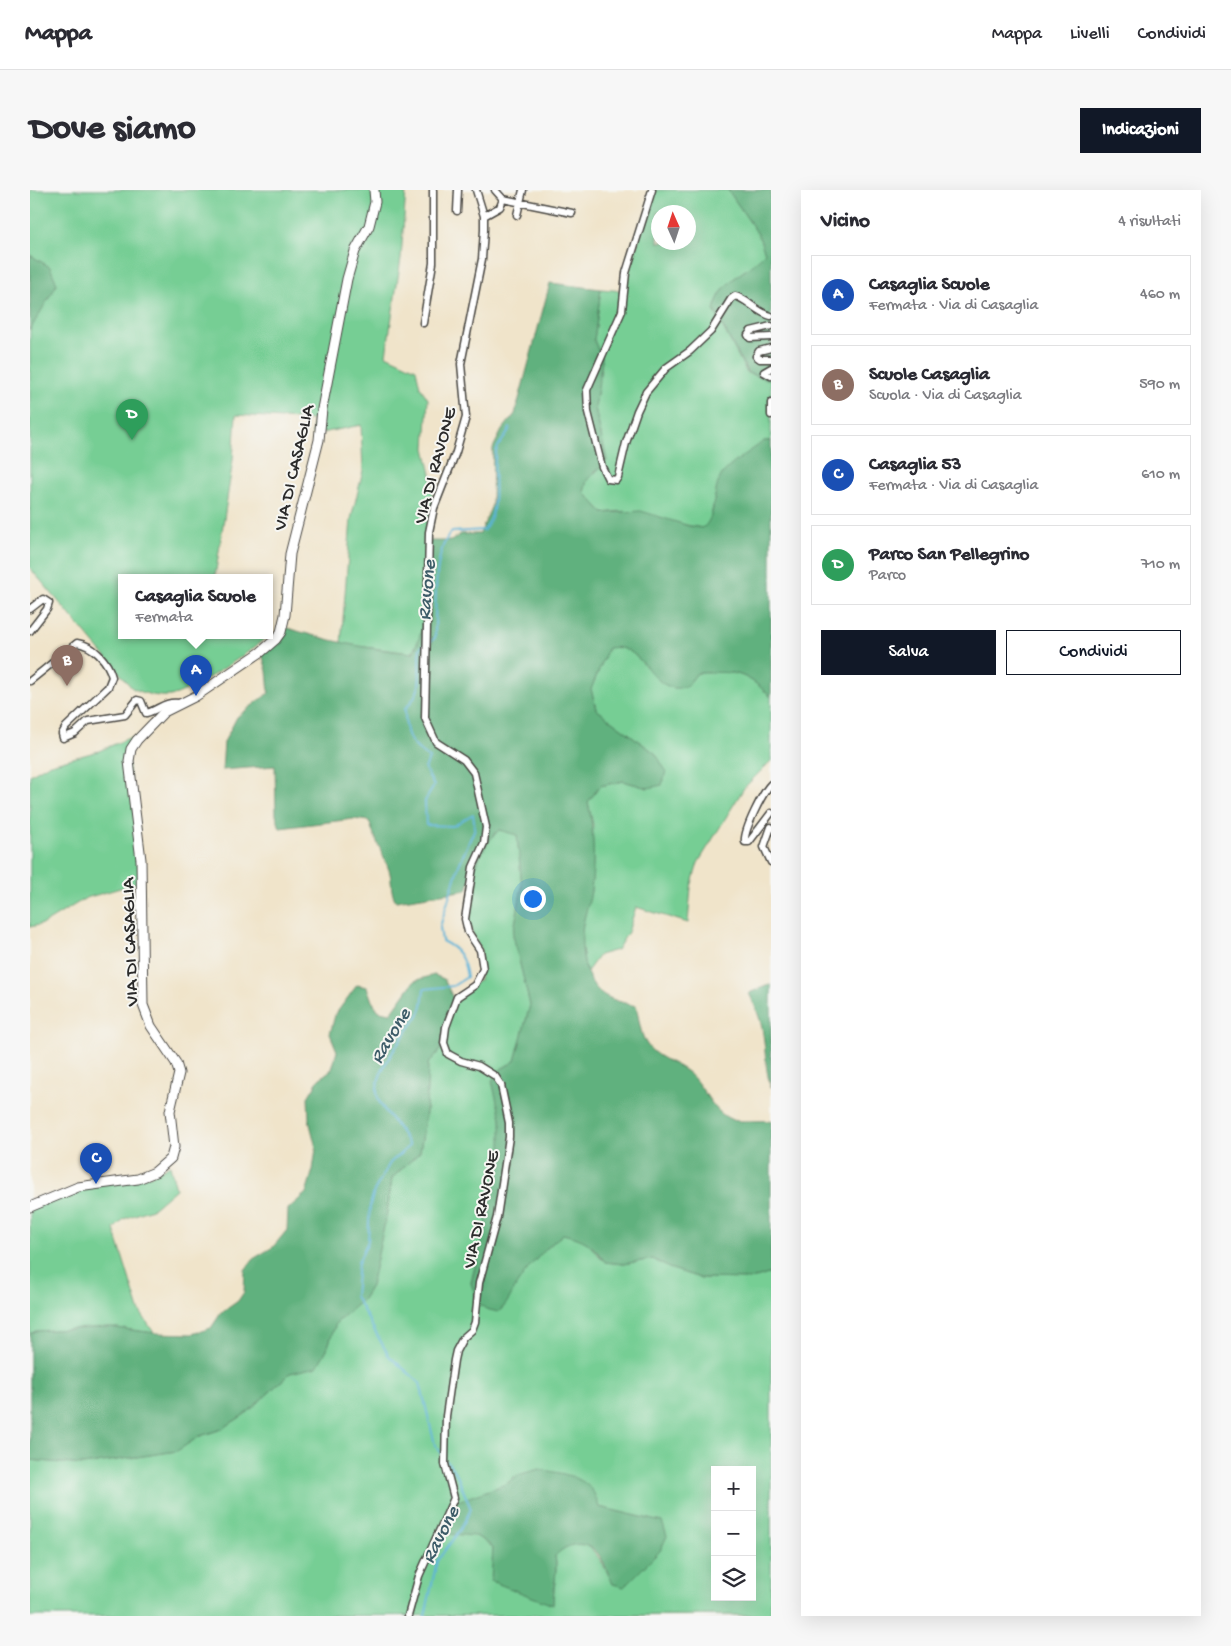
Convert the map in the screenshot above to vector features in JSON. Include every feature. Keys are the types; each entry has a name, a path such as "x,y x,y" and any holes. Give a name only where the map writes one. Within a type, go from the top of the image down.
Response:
{"street":[{"name":"VIA DI CASAGLIA","path":"30,1207 78,1188 138,1179 155,1172 171,1158 174,1147 170,1111 179,1073 176,1063 150,1026 143,1005 141,860 129,761 131,749 137,740 164,712 196,696 261,652 281,632 285,615 290,554 319,440 322,409 347,279 355,251 369,226 374,202 374,190"},
{"path":"423,323 433,264 433,190"},
{"path":"457,211 458,190"},
{"name":"VIA DI RAVONE","path":"408,1616 419,1576 454,1498 445,1464 445,1455 446,1416 454,1360 456,1351 463,1338 472,1330 475,1322 479,1283 496,1218 509,1137 509,1123 502,1085 495,1076 479,1066 460,1061 448,1054 444,1043 446,1027 457,998 475,985 483,969 480,950 468,932 465,919 473,867 484,843 486,827 474,772 464,760 436,742 428,729 425,718 429,532 434,508 456,452 466,417 461,364 482,259 484,216 476,190"},
{"path":"495,190 503,199 572,213"},
{"path":"517,215 523,190"},
{"path":"652,190 626,273 622,311 587,390 588,412 605,476 608,480 618,477 637,411 650,386 666,368 704,338 730,299 735,296 741,298 756,310 771,316"},
{"path":"484,216 500,207 503,199"},
{"path":"771,326 751,331 748,337 771,338"},
{"path":"771,348 761,350 756,356 760,359 771,358"},
{"path":"771,368 764,372 771,376"},
{"path":"771,403 771,415"},
{"path":"30,609 43,599 49,603 47,609 30,631"},
{"name":"VIA DI CASAGLIA","path":"30,681 77,644 86,644 107,664 112,677 108,687 66,727 62,734 63,738 75,733 88,721 125,715 137,700 141,701 146,713 160,705 170,702 179,703"},
{"path":"771,784 762,796 745,835 745,842 749,842 771,812"},
{"path":"771,827 764,847 771,862"}],"green space":[{"path":"30,190 406,190 401,258 386,355 416,369 420,387 428,399 425,448 431,474 433,505 429,519 429,592 421,636 412,653 341,644 351,519 363,471 361,425 312,435 313,420 236,415 233,460 215,574 118,574 118,639 264,639 222,670 179,693 170,696 155,695 132,688 30,568"},
{"path":"653,190 728,190 758,234 765,253 723,290 714,310 747,373 771,380 771,441 764,441 715,495 710,522 703,528 643,513 618,511 603,513 584,492 587,480 607,461 595,408 602,360 594,340 601,289 624,291"},
{"path":"728,190 771,190 771,380 748,373 714,310 723,290 765,253 758,234"},
{"path":"30,255 50,267 57,284 30,330"},
{"path":"550,283 601,289 594,340 602,360 595,408 607,461 587,480 584,492 603,513 641,511 689,526 703,528 711,516 719,479 723,473 737,460 764,441 771,441 771,697 753,681 745,677 721,672 697,673 686,687 674,688 665,685 657,679 629,651 619,648 608,648 591,689 596,709 656,754 666,771 662,785 648,788 623,781 600,786 588,802 593,835 593,868 590,894 583,924 582,951 589,978 594,985 608,997 636,1006 646,1043 654,1052 693,1077 719,1111 736,1121 771,1121 771,1273 753,1279 700,1278 669,1268 653,1259 623,1264 605,1262 587,1243 563,1234 529,1267 505,1305 498,1312 486,1309 477,1302 471,1283 494,1190 501,1148 501,1118 492,1081 501,1069 515,1061 530,1005 513,935 522,887 517,835 499,830 487,843 472,874 467,890 396,901 389,870 369,821 353,819 280,828 276,815 275,766 222,770 224,742 237,717 269,693 267,671 262,654 284,627 347,644 413,653 419,640 426,612 429,541 451,541 461,534 480,534 492,505 493,448 502,430 515,414"},
{"path":"616,646 632,652 656,677 686,687 697,673 721,672 737,674 753,681 771,697 771,761 744,788 698,863 691,887 688,923 636,907 628,932 617,950 599,955 586,973 581,944 583,923 591,891 593,825 588,802 600,786 623,781 648,788 656,754 596,709 591,689 608,648"},
{"path":"131,737 128,759 141,882 86,898 43,924 30,927 30,775 47,765 99,751"},
{"path":"499,830 517,834 522,887 513,935 530,1005 515,1061 501,1069 492,1081 501,1118 500,1158 492,1201 471,1283 498,1312 505,1305 516,1284 529,1267 563,1234 583,1238 605,1262 623,1264 653,1259 669,1268 700,1278 753,1279 771,1273 771,1615 30,1616 30,1460 83,1465 176,1451 200,1436 222,1429 248,1412 290,1373 317,1366 327,1349 336,1323 363,1299 371,1286 387,1212 392,1178 420,1152 426,1112 428,1064 440,1050 453,998 480,980 481,951 467,922 476,864 489,840","holes":["518,1475 591,1489 599,1507 662,1522 660,1551 631,1580 613,1584 603,1565 591,1549 583,1544 575,1543 566,1547 555,1556 553,1604 492,1581 493,1547 476,1536 493,1489 506,1484"]},
{"path":"434,975 444,979 453,998 440,1050 428,1064 426,1112 420,1152 392,1178 387,1212 371,1286 363,1299 336,1323 327,1349 317,1367 290,1373 248,1412 222,1429 200,1436 177,1451 83,1465 30,1460 30,1334 36,1331 109,1327 154,1333 192,1334 211,1328 221,1313 238,1301 244,1292 245,1270 253,1259 273,1247 287,1230 288,1209 306,1193 313,1170 316,1148 309,1120 308,1097 319,1079 332,1069 337,1051 330,1034 335,1015 357,985 367,987 372,1001 379,1011 391,1013 414,981"},
{"path":"771,984 771,1088 762,1028 749,993"},
{"path":"170,1165 176,1189 154,1208 124,1219 114,1229 139,1310 154,1333 109,1327 36,1331 30,1334 30,1209 77,1188 106,1178 123,1181 152,1175"},
{"path":"539,1469 580,1480 592,1491 599,1507 662,1522 667,1536 660,1551 624,1587 613,1584 601,1559 591,1548 580,1544 564,1548 555,1556 553,1605 491,1581 493,1547 476,1536 447,1534 452,1503 506,1484 518,1475"}],"waterway":[{"name":"Ravone","path":"428,643 435,638 436,582 441,552 452,532 484,530 489,522 494,503 496,452 510,428"},
{"name":"Ravone","path":"424,645 420,648 419,687 405,709 406,726 412,743 429,758 425,769 434,786 425,801 426,825 453,826 473,814 475,828 459,865 440,927 442,941 453,947 460,955 467,977 453,986 424,989 420,1012 391,1055 379,1079 377,1091 379,1101 409,1146 390,1163 374,1191 370,1206 368,1241 358,1263 355,1296 389,1356 420,1383 435,1445 443,1455"},
{"name":"Ravone","path":"425,1616 437,1561 460,1530 471,1509 456,1473 447,1461"}],"place":[{"name":"Parco San Pellegrino","path":"132,440"},
{"name":"Scuole Casaglia","path":"67,686"},
{"name":"Casaglia Scuole","path":"196,696"},
{"name":"Casaglia 53","path":"96,1184"}]}
